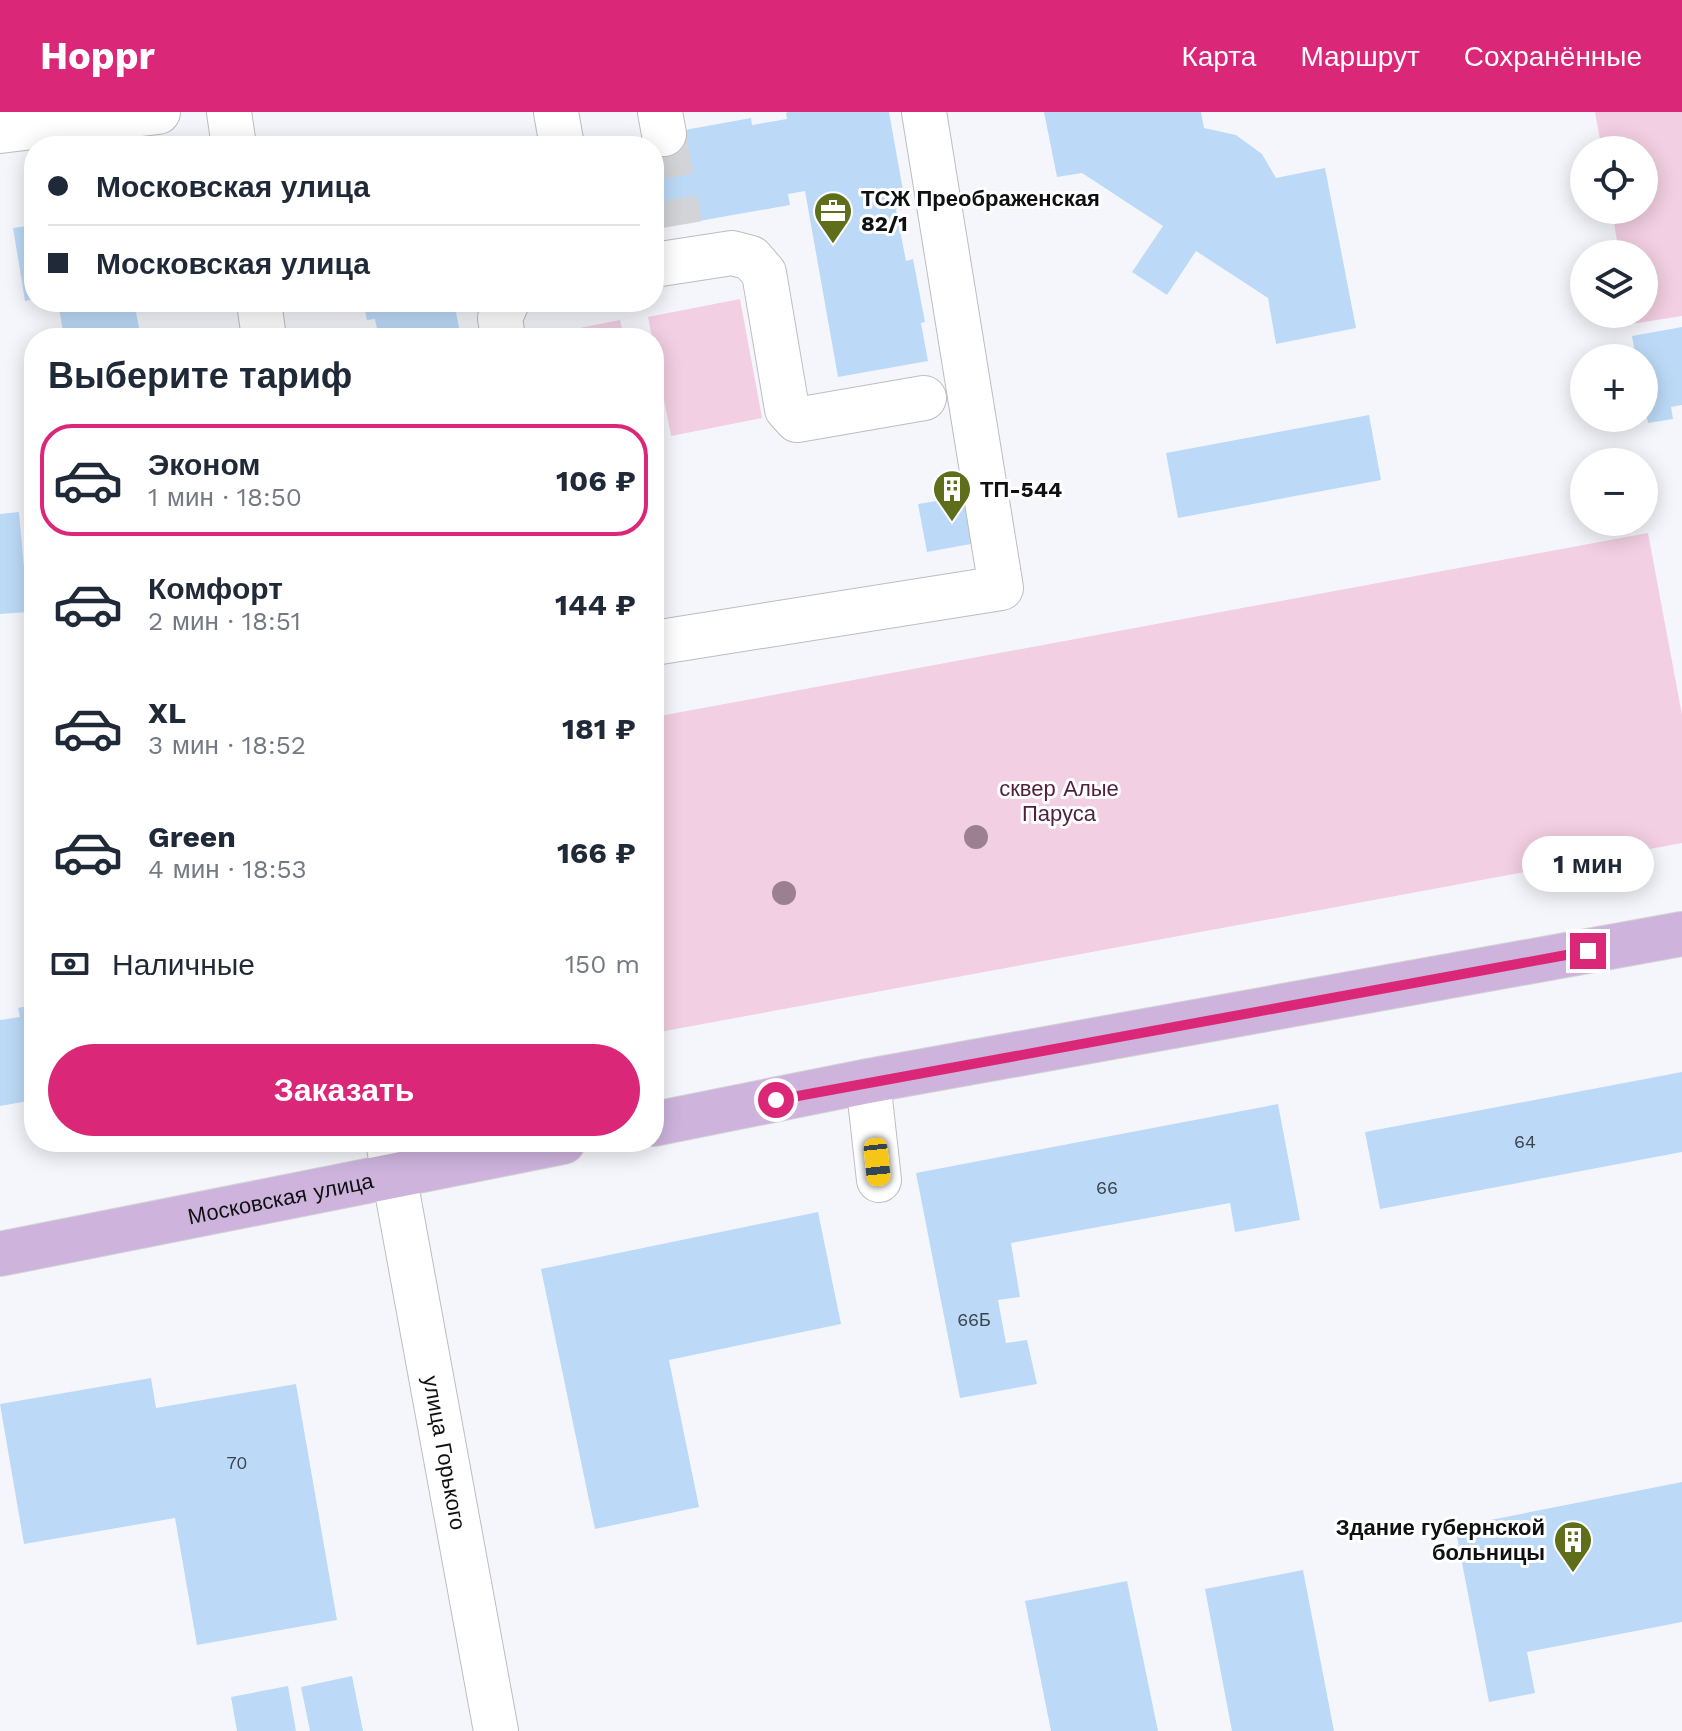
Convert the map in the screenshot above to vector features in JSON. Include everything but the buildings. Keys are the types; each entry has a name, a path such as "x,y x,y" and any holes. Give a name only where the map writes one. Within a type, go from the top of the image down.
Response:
{"main road":[{"path":"664,1122 868,1081 1682,934"},
{"name":"Московская улица","path":"0,1254 391,1159 462,1152"}],"street":[{"path":"0,131 158,112"},
{"path":"229,112 233,136"},
{"path":"556,112 560,136"},
{"path":"664,641 1001,588 924,112"},
{"path":"673,250 732,253 751,258 764,273 787,409 797,420 924,398"},
{"path":"868,1081 879,1180"},
{"name":"улица Горького","path":"391,1159 496,1731"}],"green space":[{"path":"1595,112 1682,112 1682,316 1658,320 1658,240 1617,240 1614,224 1658,224 1658,136 1599,136"},
{"path":"740,299 762,418 671,436 664,400 664,328 650,328 648,317"},
{"path":"620,320 622,328 580,328"},
{"name":"сквер Алые Паруса","path":"1632,536 1649,536 1682,715 1682,843 664,1031 664,715"}],"tunnel":[{"path":"664,134 680,225"}],"place":[{"name":"ТСЖ Преображенская 82/1","path":"833,245"},
{"name":"ТП-544","path":"952,523"},
{"name":"Здание губернской больницы","path":"1573,1574"}],"route":[{"path":"776,1100 1588,951"}]}
